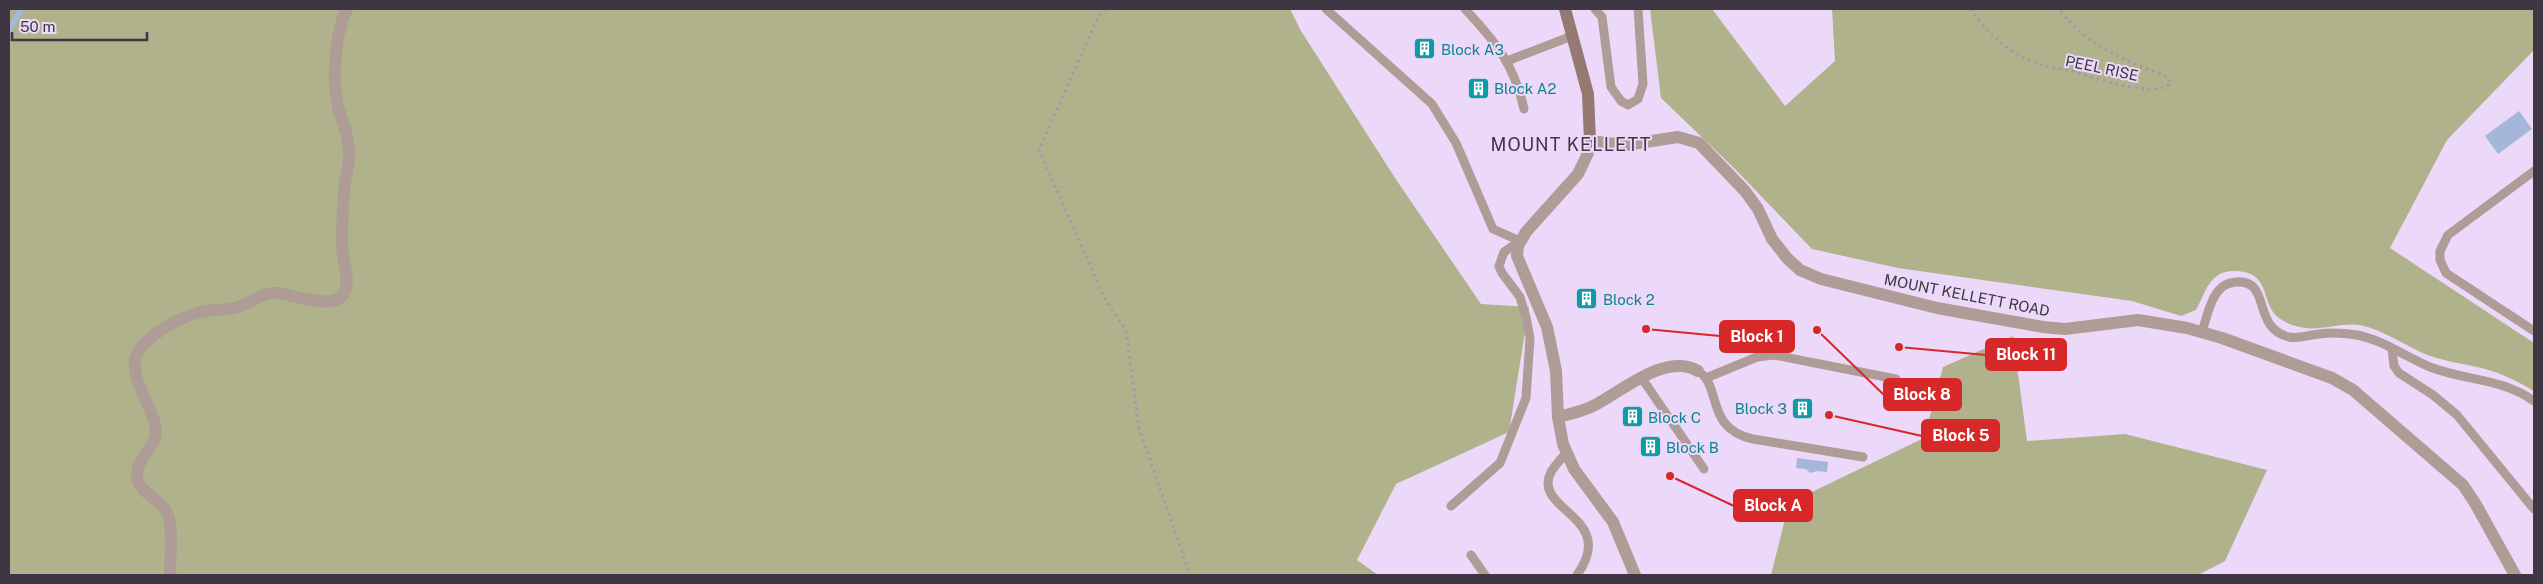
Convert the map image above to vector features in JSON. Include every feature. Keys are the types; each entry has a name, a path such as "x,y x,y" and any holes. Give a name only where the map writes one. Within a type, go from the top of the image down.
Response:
{"street":[{"path":"170,575 168,515 163,506 144,490 138,480 139,467 156,434 155,423 137,377 136,357 142,345 160,332 202,312 237,308 264,295 276,293 324,301 338,300 343,295 347,281 342,242 349,150 338,105 337,64 339,30 347,9"},
{"path":"1565,9 1588,94 1590,141 1588,153 1578,174 1535,221 1520,241 1517,256 1543,314 1553,352 1560,436 1566,453 1578,475 1613,522 1635,575"},
{"name":"MOUNT KELLETT ROAD","path":"1590,141 1626,145 1678,137 1699,142 1752,200 1772,239 1787,258 1800,270 1821,279 1937,308 2043,327 2065,329 2138,320 2202,332 2332,378 2353,390 2463,485 2475,502 2515,575"},
{"path":"1558,417 1594,405 1654,371 1675,367 1688,367 1702,375"}],"lane":[{"path":"1326,9 1432,104 1456,144 1492,229 1520,241"},
{"path":"1465,9 1495,41 1507,61 1520,90 1524,108"},
{"path":"1595,9 1602,16 1612,86 1621,101 1628,105 1638,99 1643,84 1638,9"},
{"path":"1507,61 1572,36"},
{"path":"2534,172 2448,235 2440,251 2442,267 2451,278 2502,308 2534,331"},
{"path":"1451,506 1500,463 1526,398 1530,338 1526,317 1520,298 1499,266 1504,252 1520,241"},
{"path":"2202,332 2216,293 2226,284 2246,283 2257,291 2265,317 2281,334 2296,337 2345,334 2370,339 2432,367 2499,383 2534,401"},
{"path":"2392,349 2394,366 2399,373 2433,395 2457,415 2534,509"},
{"path":"1863,457 1753,439 1736,433 1718,414 1702,375 1757,357 1774,355 1896,379"},
{"path":"1641,377 1704,469"},
{"path":"1566,453 1551,471 1548,486 1554,500 1574,515 1586,532 1588,550 1586,560 1578,575"},
{"path":"1471,555 1485,575"}],"path":[{"path":"1106,9 1096,19 1039,150 1106,301 1126,330 1139,428 1190,575"},
{"name":"PEEL RISE","path":"1970,9 1992,37 2020,56 2040,66 2070,71 2101,81 2140,87 2163,88 2171,84 2168,77 2127,61 2095,44 2074,26 2059,9"}],"green space":[{"path":"9,9 1290,9 1301,31 1397,181 1481,304 1529,307 1509,432 1396,484 1357,560 1378,575 9,575"},
{"path":"1650,9 1712,9 1785,106 1835,61 1832,9 2534,9 2534,50 2447,140 2390,248 2534,343 2534,391 2511,378 2492,371 2430,356 2369,327 2352,324 2304,328 2290,324 2275,315 2258,280 2246,272 2227,272 2214,278 2206,289 2196,310 2181,316 2132,301 1898,268 1812,249 1735,169 1661,98"},
{"path":"2013,336 2027,441 2125,434 2267,470 2225,561 2198,575 1771,575 1789,503 1924,438 1943,367"}],"water":[{"path":"2519,111 2532,129 2498,154 2485,136"},
{"path":"1797,458 1828,462 1827,472 1818,471 1810,473 1806,469 1796,468"}],"waterway":[{"path":"9,31 21,9"}],"place":[{"name":"Block A3","path":"1425,49"},
{"name":"Block A2","path":"1478,88"},
{"name":"Block 2","path":"1587,299"},
{"name":"Block 1","path":"1646,329"},
{"name":"Block 8","path":"1817,330"},
{"name":"Block 11","path":"1899,347"},
{"name":"Block 3","path":"1803,408"},
{"name":"Block 5","path":"1829,415"},
{"name":"Block C","path":"1632,417"},
{"name":"Block B","path":"1650,447"},
{"name":"Block A","path":"1670,476"}],"district":[{"name":"MOUNT KELLETT","path":"1571,144"}]}
